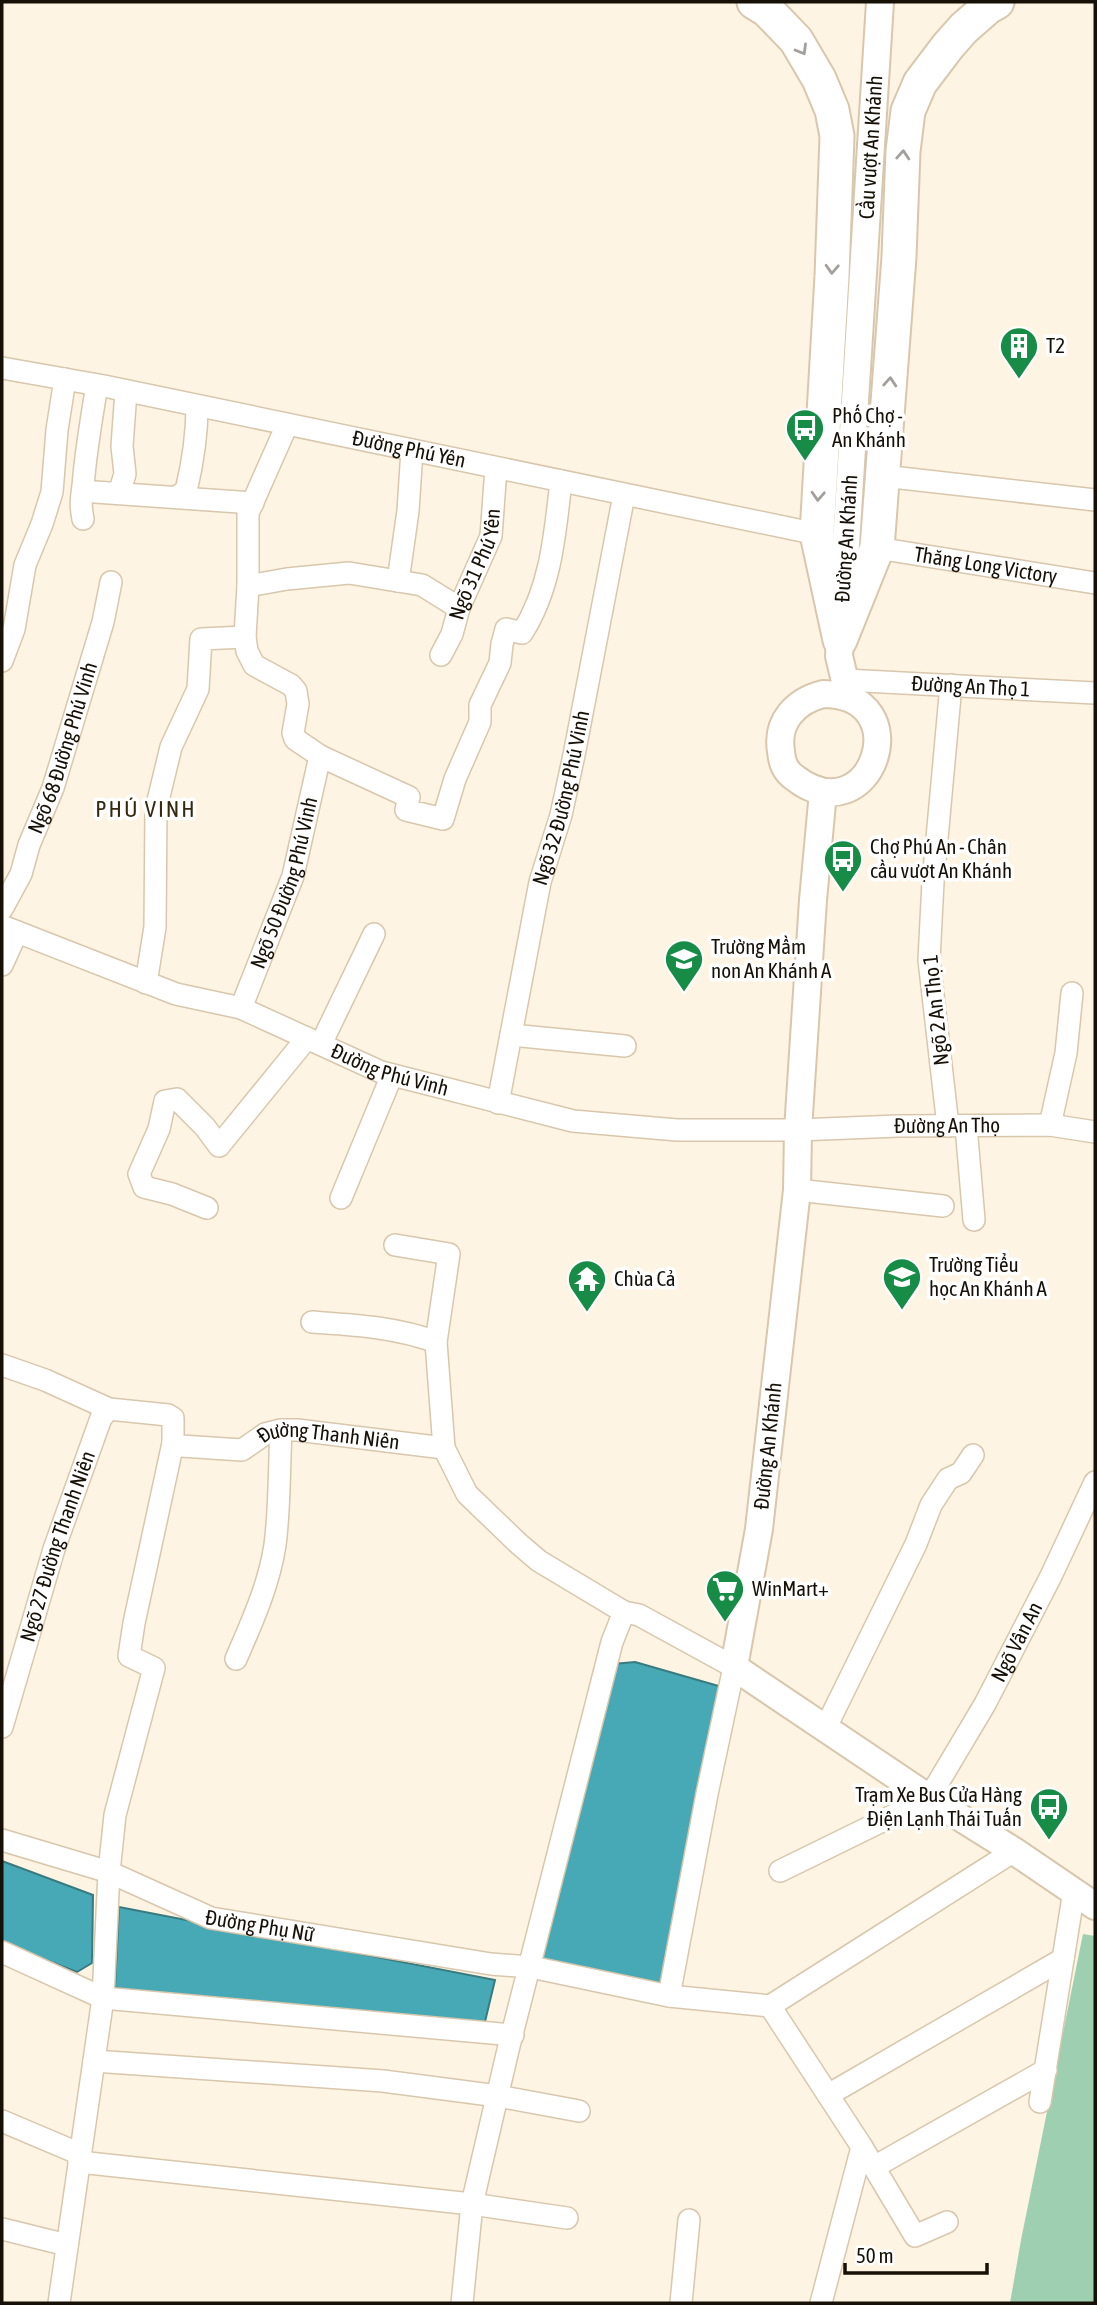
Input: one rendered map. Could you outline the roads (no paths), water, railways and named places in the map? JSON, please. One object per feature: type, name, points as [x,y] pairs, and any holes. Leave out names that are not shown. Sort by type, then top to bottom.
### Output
[{"type":"main road","points":[[754,2],[767,10],[796,40],[819,79],[832,110],[837,136],[817,534],[843,669]]},
{"type":"main road","points":[[843,669],[877,548],[899,257],[903,151],[908,111],[920,83],[948,46],[988,6],[997,2]]},
{"type":"street","name":"Cầu vượt An Khánh","points":[[860,293],[880,2]]},
{"type":"street","name":"Đường An Khánh","points":[[818,695],[843,669],[860,293]]},
{"type":"street","name":"Đường Phú Yên","points":[[2,368],[97,385],[817,534]]},
{"type":"street","points":[[2,661],[14,628],[25,565],[52,492],[57,430],[65,379]]},
{"type":"street","points":[[83,519],[79,502],[97,385]]},
{"type":"street","points":[[119,493],[125,474],[122,446],[126,391]]},
{"type":"street","points":[[176,497],[186,491],[197,436],[197,406]]},
{"type":"street","points":[[288,425],[248,513],[245,637],[247,651],[254,665],[291,685],[296,691],[298,704],[293,733],[295,739],[320,756],[409,797],[406,810],[443,819],[460,768],[480,722],[480,705],[500,663],[506,629],[523,633],[539,601],[553,544],[561,481]]},
{"type":"street","points":[[398,581],[408,511],[412,450]]},
{"type":"street","name":"Ngõ 31 Phú Yên","points":[[440,655],[452,634],[459,608],[491,536],[496,468]]},
{"type":"street","points":[[883,477],[1095,500]]},
{"type":"street","points":[[95,492],[253,503]]},
{"type":"street","name":"Ngõ 32 Đường Phú Vinh","points":[[498,1103],[540,882],[561,815],[575,755],[624,495]]},
{"type":"street","name":"Thăng Long Victory","points":[[877,548],[1095,583]]},
{"type":"street","points":[[248,586],[349,572],[422,585],[459,608]]},
{"type":"street","name":"Ngõ 68 Đường Phú Vinh","points":[[2,909],[21,874],[29,845],[53,788],[103,622],[111,582]]},
{"type":"street","points":[[146,983],[155,927],[156,809],[171,747],[198,689],[201,639],[245,637]]},
{"type":"street","points":[[843,669],[876,728],[877,756],[871,769],[856,783],[837,791],[823,792],[808,787],[785,770],[780,742],[781,731],[792,710],[801,702],[818,695],[835,694],[843,669]]},
{"type":"street","name":"Đường An Thọ 1","points":[[843,669],[951,685],[1095,694]]},
{"type":"street","name":"Ngõ 2 An Thọ 1","points":[[951,685],[934,868],[929,960],[974,1220]]},
{"type":"street","name":"Ngõ 50 Đường Phú Vinh","points":[[241,1008],[293,876],[320,756]]},
{"type":"street","name":"Đường An Khánh","points":[[734,1667],[759,1529],[797,1190],[798,1130],[813,900],[823,792]]},
{"type":"street","points":[[2,965],[9,929]]},
{"type":"street","name":"Đường Phú Vinh","points":[[9,929],[176,994],[241,1008],[381,1072],[498,1103],[573,1121],[677,1130],[798,1130]]},
{"type":"street","points":[[207,1208],[172,1194],[144,1187],[139,1174],[159,1129],[165,1101],[177,1099],[205,1127],[219,1146],[314,1041],[374,934]]},
{"type":"street","points":[[1050,1125],[1066,1053],[1072,993]]},
{"type":"street","points":[[511,1035],[625,1046]]},
{"type":"street","points":[[341,1198],[392,1075]]},
{"type":"street","name":"Đường An Thọ","points":[[798,1130],[1050,1125],[1095,1132]]},
{"type":"street","points":[[797,1190],[943,1206]]},
{"type":"street","points":[[395,1245],[449,1254],[436,1342],[444,1448],[467,1494],[519,1544],[539,1562],[624,1612],[639,1615],[734,1667],[1084,1898],[1063,1959],[1040,2102]]},
{"type":"street","points":[[312,1322],[402,1332],[436,1342]]},
{"type":"street","points":[[2,1365],[45,1380],[109,1409],[169,1415],[173,1419],[173,1443],[129,1656],[154,1668],[115,1815],[108,1872],[103,1998],[59,2303]]},
{"type":"street","name":"Ngõ 27 Đường Thanh Niên","points":[[2,1727],[54,1549],[102,1418],[109,1409]]},
{"type":"street","points":[[236,1659],[256,1613],[274,1548],[278,1518],[281,1430]]},
{"type":"street","name":"Đường Thanh Niên","points":[[173,1443],[192,1448],[242,1450],[265,1434],[298,1430],[444,1448]]},
{"type":"street","points":[[825,1729],[916,1544],[931,1506],[948,1479],[961,1473],[972,1455]]},
{"type":"street","name":"Ngõ Vân An","points":[[929,1798],[985,1704],[1051,1576],[1095,1482]]},
{"type":"street","points":[[462,2303],[472,2204],[612,1642],[624,1612]]},
{"type":"street","points":[[669,1996],[734,1667]]},
{"type":"street","points":[[780,1871],[929,1798]]},
{"type":"street","name":"Đường Phụ Nữ","points":[[2,1840],[108,1872],[211,1918],[491,1964],[531,1967],[669,1996],[770,2006]]},
{"type":"street","points":[[947,2222],[915,2236],[862,2147],[770,2006],[1014,1851]]},
{"type":"street","points":[[2,1951],[103,1998],[513,2035]]},
{"type":"street","points":[[828,2095],[1063,1959]]},
{"type":"street","points":[[94,2062],[383,2081],[498,2096],[579,2112]]},
{"type":"street","points":[[874,2167],[1046,2070]]},
{"type":"street","points":[[2,2121],[79,2158],[472,2204],[567,2218]]},
{"type":"street","points":[[821,2303],[862,2147]]},
{"type":"street","points":[[681,2303],[689,2220]]},
{"type":"street","points":[[2,2229],[66,2245]]},
{"type":"water","points":[[635,1662],[722,1687],[660,1991],[544,1971],[536,1952],[613,1664]]},
{"type":"water","points":[[2,1861],[93,1895],[92,1963],[77,1972],[2,1943]]},
{"type":"water","points":[[119,1907],[495,1980],[483,2030],[134,1995],[115,1987]]},
{"type":"place","name":"T2","points":[[1019,380]]},
{"type":"place","name":"Phố Chợ - An Khánh","points":[[805,462]]},
{"type":"place","name":"Chợ Phú An - Chân cầu vượt An Khánh","points":[[843,893]]},
{"type":"place","name":"Trường Mầm non An Khánh A","points":[[684,993]]},
{"type":"place","name":"Trường Tiểu học An Khánh A","points":[[902,1311]]},
{"type":"place","name":"Chùa Cả","points":[[587,1313]]},
{"type":"place","name":"WinMart+","points":[[725,1623]]},
{"type":"place","name":"Trạm Xe Bus Cửa Hàng Điện Lạnh Thái Tuấn","points":[[1049,1841]]},
{"type":"district","name":"PHÚ VINH","points":[[146,809]]}]
